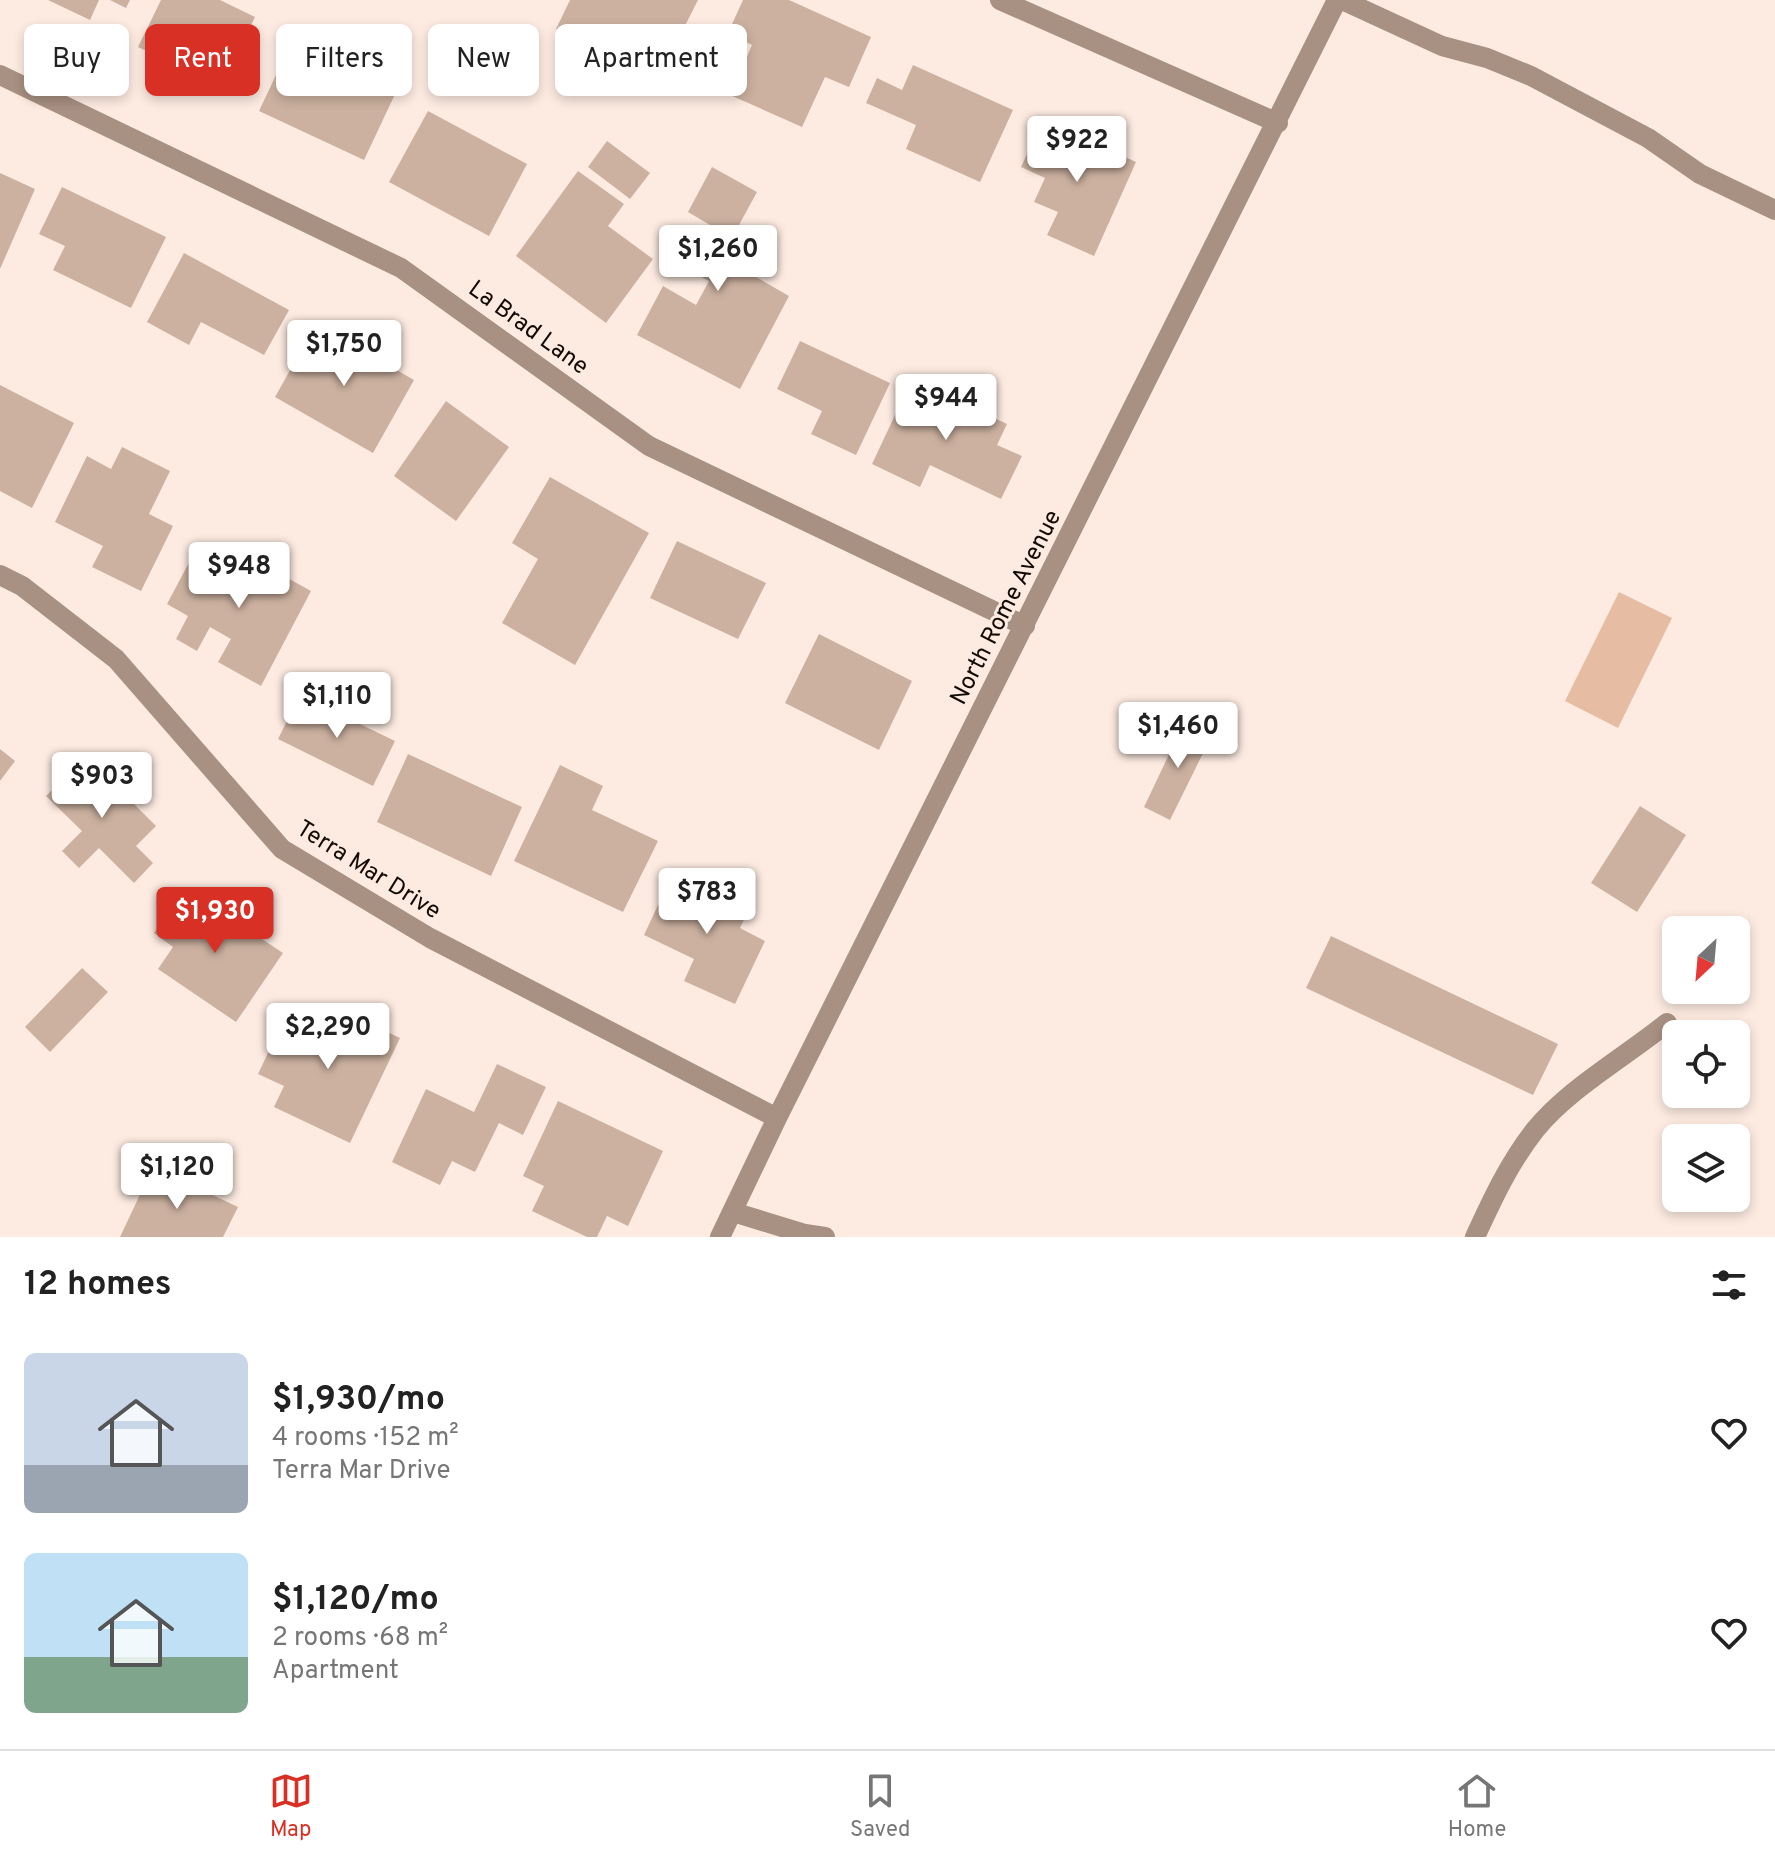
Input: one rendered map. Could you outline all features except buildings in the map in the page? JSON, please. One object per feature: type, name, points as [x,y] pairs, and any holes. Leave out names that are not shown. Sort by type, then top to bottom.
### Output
[{"type":"street","points":[[1000,0],[1278,123]]},
{"type":"street","points":[[1340,0],[1442,46],[1487,58],[1531,76],[1648,138],[1700,174],[1775,210]]},
{"type":"street","name":"North Rome Avenue","points":[[720,1237],[1340,0]]},
{"type":"street","name":"La Brad Lane","points":[[0,75],[401,268],[649,446],[1025,626]]},
{"type":"street","name":"Terra Mar Drive","points":[[0,575],[22,586],[116,659],[282,849],[430,938],[777,1118]]},
{"type":"street","points":[[1475,1237],[1502,1178],[1535,1129],[1575,1090],[1662,1027]]},
{"type":"street","points":[[733,1212],[825,1237]]},
{"type":"shaded area","points":[[1619,592],[1672,618],[1618,728],[1565,701]]}]
